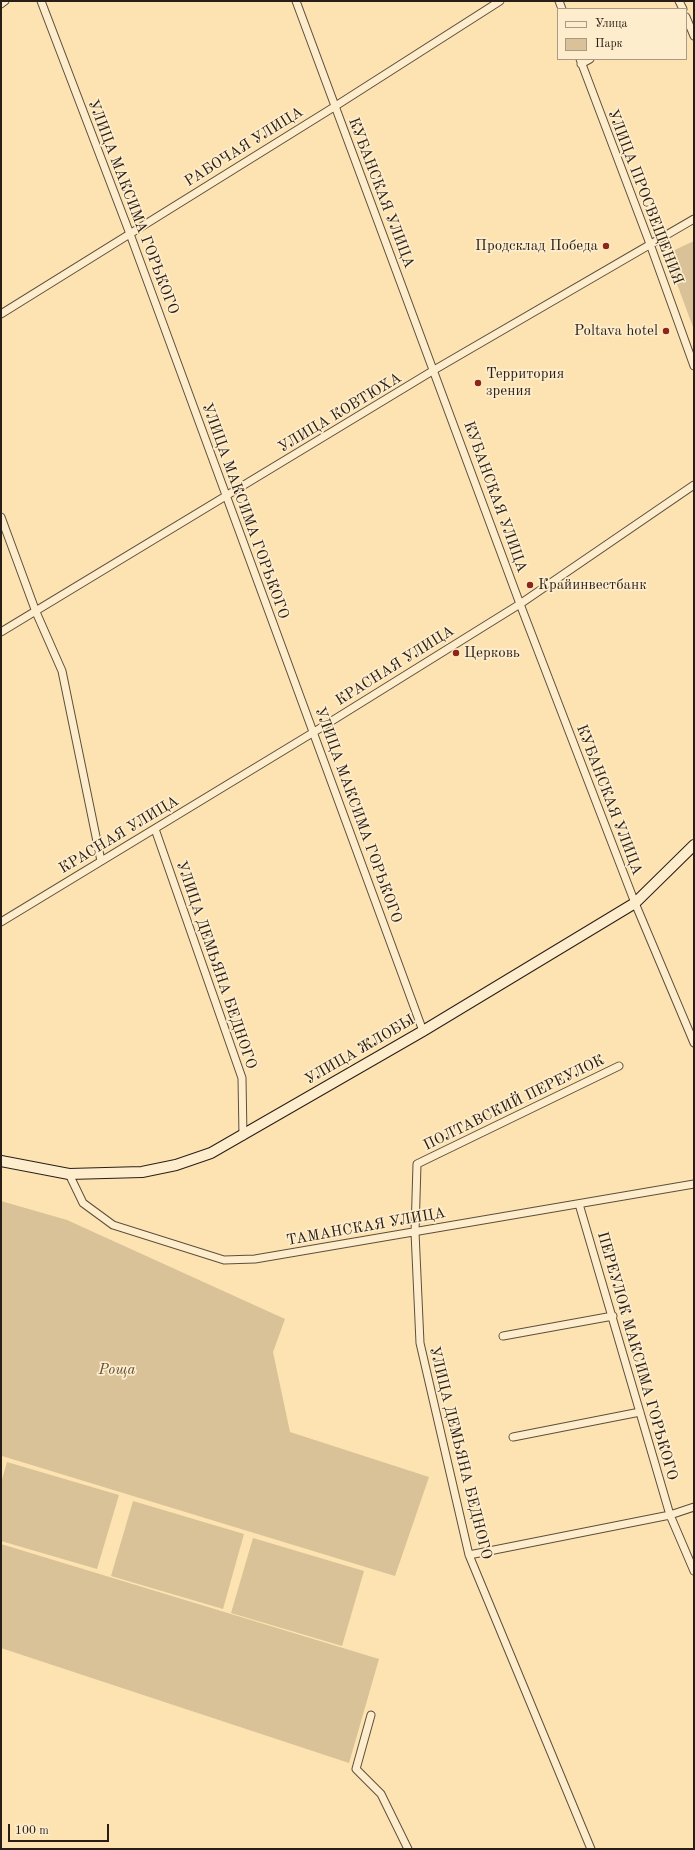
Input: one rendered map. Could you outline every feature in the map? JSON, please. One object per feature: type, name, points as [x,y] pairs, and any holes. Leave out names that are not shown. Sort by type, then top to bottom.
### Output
[{"type":"street","points":[[1,4],[5,1]]},
{"type":"street","name":"УЛИЦА МАКСИМА ГОРЬКОГО","points":[[41,1],[130,234],[423,1031]]},
{"type":"street","name":"КУБАНСКАЯ УЛИЦА","points":[[296,1],[334,107],[434,370],[520,604],[636,903],[694,1043]]},
{"type":"street","name":"РАБОЧАЯ УЛИЦА","points":[[1,314],[334,107],[500,1]]},
{"type":"street","points":[[687,19],[694,36]]},
{"type":"street","name":"УЛИЦА ПРОСВЕЩЕНИЯ","points":[[581,61],[694,366]]},
{"type":"street","name":"УЛИЦА КОВТЮХА","points":[[1,632],[434,370],[694,218]]},
{"type":"street","name":"КРАСНАЯ УЛИЦА","points":[[1,922],[314,732],[520,604],[694,485]]},
{"type":"street","points":[[1,517],[36,612],[62,671],[101,861]]},
{"type":"street","name":"УЛИЦА ДЕМЬЯНА БЕДНОГО","points":[[155,829],[242,1078],[243,1136]]},
{"type":"street","name":"УЛИЦА ЖЛОБЫ","points":[[1,1161],[69,1174],[142,1172],[176,1165],[211,1153],[243,1136],[423,1031],[636,903],[694,845]]},
{"type":"street","name":"ПОЛТАВСКИЙ ПЕРЕУЛОК","points":[[415,1232],[417,1164],[619,1066]]},
{"type":"street","name":"ТАМАНСКАЯ УЛИЦА","points":[[69,1174],[82,1202],[112,1225],[224,1260],[255,1259],[694,1184]]},
{"type":"street","name":"ПЕРЕУЛОК МАКСИМА ГОРЬКОГО","points":[[580,1204],[670,1515]]},
{"type":"street","name":"УЛИЦА ДЕМЬЯНА БЕДНОГО","points":[[415,1232],[420,1343],[469,1555],[591,1849]]},
{"type":"street","points":[[503,1336],[613,1316]]},
{"type":"street","points":[[513,1437],[640,1412]]},
{"type":"street","points":[[469,1555],[670,1515],[694,1507]]},
{"type":"street","points":[[670,1515],[694,1571]]},
{"type":"street","points":[[371,1714],[356,1769],[381,1794],[408,1849]]},
{"type":"green space","points":[[694,241],[694,330],[666,254]]},
{"type":"green space","name":"Роща","points":[[1,1201],[67,1220],[285,1319],[273,1352],[290,1432],[429,1477],[395,1576],[2,1456],[1,1460]]},
{"type":"green space","points":[[7,1462],[119,1495],[97,1569],[1,1541],[1,1483]]},
{"type":"green space","points":[[133,1501],[244,1534],[223,1609],[111,1576]]},
{"type":"green space","points":[[253,1538],[364,1571],[342,1646],[231,1613]]},
{"type":"green space","points":[[1,1544],[379,1659],[349,1763],[1,1648]]},
{"type":"place","name":"Продсклад Победа","points":[[606,246]]},
{"type":"place","name":"Poltava hotel","points":[[666,331]]},
{"type":"place","name":"Территория зрения","points":[[478,383]]},
{"type":"place","name":"Крайинвестбанк","points":[[530,585]]},
{"type":"place","name":"Церковь","points":[[456,653]]}]
